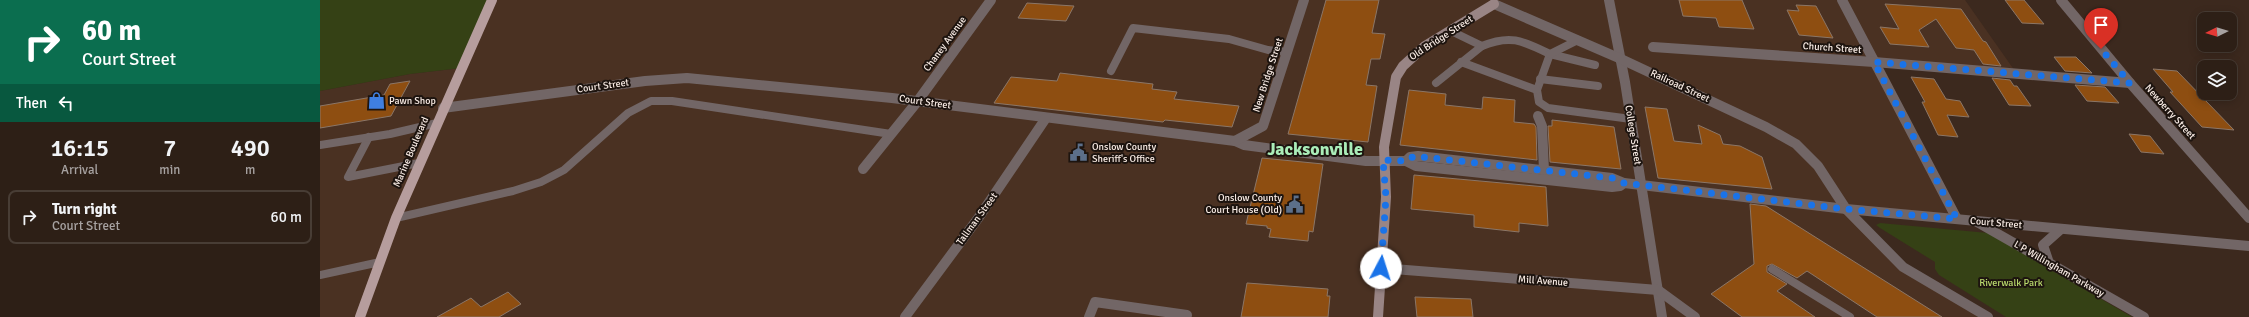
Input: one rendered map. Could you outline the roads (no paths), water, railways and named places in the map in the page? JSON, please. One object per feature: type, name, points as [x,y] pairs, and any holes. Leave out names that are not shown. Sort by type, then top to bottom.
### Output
[{"type":"main road","name":"Marine Boulevard","points":[[360,317],[396,218],[443,108],[492,0]]},
{"type":"main road","name":"Railroad Street","points":[[1485,0],[1494,4]]},
{"type":"main road","name":"Old Bridge Street","points":[[1378,317],[1386,197],[1383,160],[1393,88],[1400,69],[1413,54],[1494,4]]},
{"type":"street","name":"Chaney Avenue","points":[[863,169],[917,102],[991,0]]},
{"type":"street","name":"New Bridge Street","points":[[1235,141],[1255,132],[1263,126],[1304,0]]},
{"type":"street","name":"College Street","points":[[1609,0],[1621,59],[1662,317]]},
{"type":"street","points":[[1842,0],[1957,219]]},
{"type":"street","name":"Newberry Street","points":[[2061,0],[2130,83],[2249,218]]},
{"type":"street","name":"Railroad Street","points":[[1494,4],[1621,59],[1766,127],[1796,144],[1818,166],[1846,209],[1903,267],[1988,317]]},
{"type":"street","name":"Church Street","points":[[1653,47],[1874,62],[2130,83]]},
{"type":"street","name":"Court Street","points":[[443,108],[645,81],[687,78],[917,102],[1235,141],[1244,145],[1366,161],[1406,161],[1414,166],[1449,165],[1560,177],[1612,187],[1620,186],[1624,183],[1846,209],[2249,246]]},
{"type":"street","points":[[1538,116],[1542,126],[1544,170]]},
{"type":"street","name":"Tallman Street","points":[[905,317],[979,217],[1046,118]]},
{"type":"street","name":"Court Street","points":[[1523,173],[1544,170],[1560,177]]},
{"type":"street","name":"L P Willingham Parkway","points":[[1975,221],[2144,317]]},
{"type":"street","points":[[2049,263],[2044,245],[2046,240],[2061,229]]},
{"type":"street","name":"Mill Avenue","points":[[1381,268],[1658,290]]},
{"type":"street","points":[[1658,290],[1695,317]]},
{"type":"street","points":[[1090,317],[1095,302],[1187,314],[1186,317]]},
{"type":"lane","points":[[1111,71],[1133,28],[1230,39],[1268,50],[1287,52]]},
{"type":"lane","points":[[1451,31],[1482,46]]},
{"type":"lane","points":[[1436,83],[1482,46],[1496,39],[1513,37],[1550,54],[1595,65]]},
{"type":"lane","points":[[1578,40],[1550,54],[1537,90],[1539,102],[1548,108],[1631,119]]},
{"type":"lane","points":[[1461,62],[1537,90]]},
{"type":"lane","points":[[1540,79],[1598,86]]},
{"type":"lane","points":[[396,218],[513,191],[541,182],[564,170],[628,113],[651,101],[672,101],[891,134]]},
{"type":"lane","points":[[320,145],[437,123]]},
{"type":"lane","points":[[369,137],[348,177],[419,163]]},
{"type":"lane","points":[[320,275],[380,262]]},
{"type":"lane","points":[[1772,269],[1850,317]]},
{"type":"place","name":"Pawn Shop","points":[[376,101]]},
{"type":"place","name":"Onslow County Sheriff's Office","points":[[1079,153]]},
{"type":"place","name":"Onslow County Court House (Old)","points":[[1295,204]]},
{"type":"district","name":"Jacksonville","points":[[1315,149]]},
{"type":"park label","name":"Riverwalk Park","points":[[2011,283]]}]
